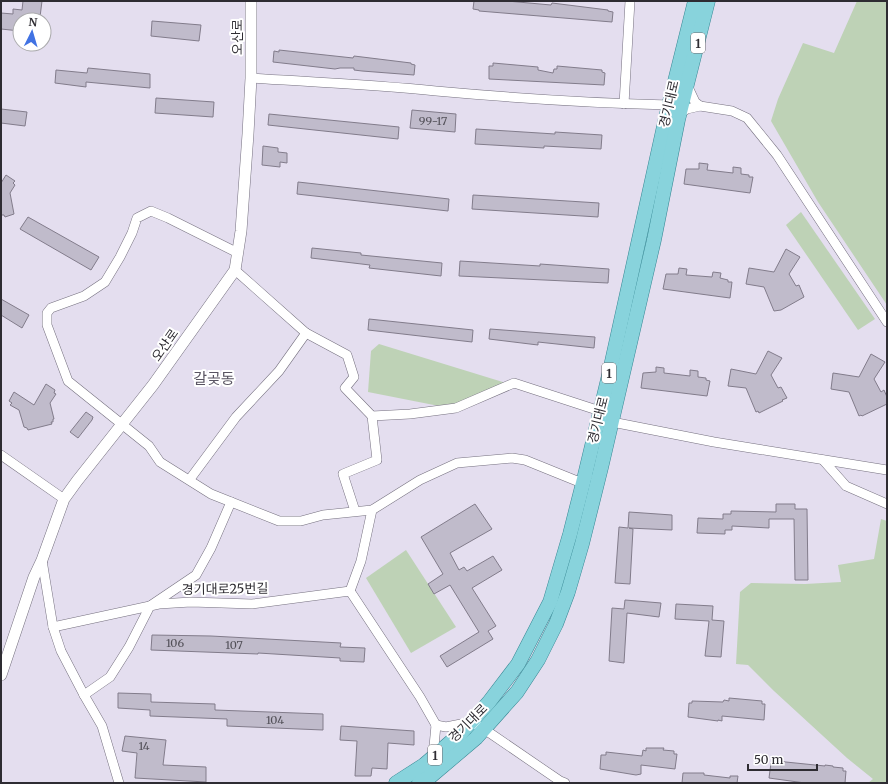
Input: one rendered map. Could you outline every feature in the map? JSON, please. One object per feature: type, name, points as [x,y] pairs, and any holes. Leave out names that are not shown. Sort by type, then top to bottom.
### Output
[{"type":"main road","name":"경기대로","points":[[419,783],[430,777],[476,738],[517,692],[538,660],[556,624],[568,592],[602,468],[654,240],[674,110],[695,1]]},
{"type":"main road","name":"경기대로","points":[[396,783],[424,765],[471,722],[489,702],[518,664],[550,602],[584,479],[674,110],[687,85],[708,1]]},
{"type":"street","name":"오산로","points":[[1,676],[34,577],[42,560],[64,499],[153,385],[235,270],[241,231],[252,78],[251,1]]},
{"type":"street","points":[[624,104],[630,1]]},
{"type":"street","points":[[252,78],[624,104],[674,110],[700,106],[732,111],[747,118],[777,155],[887,322]]},
{"type":"street","points":[[687,85],[695,102],[700,106]]},
{"type":"street","points":[[238,253],[151,211],[137,218],[132,233],[105,282],[84,296],[51,308],[47,313],[47,325],[68,381],[149,446],[160,462],[190,479],[211,494],[279,521],[301,521],[323,515],[372,510],[420,480],[457,463],[512,458],[525,460],[577,482],[602,468]]},
{"type":"street","points":[[235,270],[306,333],[346,355],[354,377],[345,388],[372,416],[377,460],[343,474],[355,511]]},
{"type":"street","points":[[190,479],[236,418],[279,371],[306,333]]},
{"type":"street","points":[[372,416],[410,414],[456,408],[514,383],[600,411],[612,422],[714,442],[887,470]]},
{"type":"street","points":[[1,455],[64,499]]},
{"type":"street","points":[[823,460],[846,486],[887,504]]},
{"type":"street","points":[[84,695],[110,677],[150,606],[196,576],[211,548],[231,502]]},
{"type":"street","points":[[372,510],[361,561],[350,591],[420,697],[436,725],[433,757]]},
{"type":"street","points":[[42,560],[53,627],[61,651],[102,726],[119,783]]},
{"type":"street","name":"경기대로25번길","points":[[53,627],[159,604],[191,602],[252,604],[350,591]]},
{"type":"street","points":[[436,725],[446,727],[471,722],[484,729],[560,781],[566,783]]},
{"type":"green space","points":[[857,1],[887,1],[887,305],[818,202],[771,121],[778,99],[803,43],[834,53]]},
{"type":"green space","points":[[801,212],[875,319],[858,330],[786,225]]},
{"type":"green space","points":[[379,344],[506,383],[459,404],[439,406],[368,392],[371,351]]},
{"type":"green space","points":[[881,519],[887,521],[887,783],[868,783],[873,779],[847,758],[748,665],[736,664],[740,592],[751,583],[805,584],[841,582],[838,565],[874,559]]},
{"type":"green space","points":[[406,550],[456,627],[411,653],[366,578]]},
{"type":"building","points":[[23,1],[42,1],[41,12],[13,12],[13,9],[22,10]]},
{"type":"building","points":[[474,1],[507,1],[551,5],[552,3],[608,10],[613,12],[612,22],[479,11],[473,9]]},
{"type":"building","points":[[1,13],[12,14],[12,30],[1,29]]},
{"type":"building","points":[[152,21],[201,25],[199,41],[151,36]]},
{"type":"building","points":[[279,50],[353,58],[354,56],[411,63],[415,65],[414,75],[362,71],[354,70],[354,68],[335,69],[273,62],[274,51],[279,52]]},
{"type":"building","points":[[493,63],[538,67],[538,70],[553,73],[554,69],[557,69],[557,66],[602,70],[602,72],[605,73],[604,85],[489,79],[489,66],[493,66]]},
{"type":"building","points":[[88,68],[150,74],[150,88],[86,82],[86,87],[55,83],[56,70],[87,73]]},
{"type":"building","points":[[156,98],[214,102],[213,117],[155,113]]},
{"type":"building","points":[[1,109],[27,112],[25,126],[1,123]]},
{"type":"building","points":[[412,110],[456,114],[455,132],[410,128]]},
{"type":"building","points":[[269,114],[399,127],[398,139],[268,125]]},
{"type":"building","points":[[476,129],[555,134],[555,132],[602,135],[601,149],[544,146],[544,148],[475,144]]},
{"type":"building","points":[[263,146],[278,148],[278,152],[287,153],[287,163],[280,162],[280,167],[262,165]]},
{"type":"building","points":[[699,163],[708,164],[707,170],[733,173],[733,167],[741,168],[741,174],[753,177],[750,193],[684,184],[686,169],[699,169]]},
{"type":"building","points":[[6,175],[15,181],[13,183],[15,185],[10,193],[14,214],[5,217],[4,215],[1,215],[1,183]]},
{"type":"building","points":[[298,182],[449,199],[448,211],[297,194]]},
{"type":"building","points":[[473,195],[599,203],[598,217],[472,209]]},
{"type":"building","points":[[28,217],[99,257],[91,270],[20,229]]},
{"type":"building","points":[[312,248],[361,253],[361,255],[442,263],[441,276],[369,268],[370,265],[311,258]]},
{"type":"building","points":[[786,249],[800,257],[789,274],[796,286],[799,285],[804,297],[781,310],[774,311],[764,287],[746,284],[749,268],[774,272]]},
{"type":"building","points":[[460,261],[540,266],[540,264],[609,269],[608,283],[459,276]]},
{"type":"building","points":[[679,268],[687,269],[686,275],[712,277],[713,272],[721,273],[720,278],[728,280],[728,282],[732,282],[730,298],[663,289],[666,274],[678,274]]},
{"type":"building","points":[[1,299],[29,315],[22,328],[1,315]]},
{"type":"building","points":[[369,319],[473,330],[472,342],[368,330]]},
{"type":"building","points":[[490,329],[595,337],[594,348],[538,342],[538,345],[489,339]]},
{"type":"building","points":[[768,351],[782,358],[771,375],[778,388],[781,387],[787,398],[759,413],[758,411],[756,412],[746,388],[728,386],[731,369],[756,374]]},
{"type":"building","points":[[871,354],[885,362],[874,379],[881,392],[884,390],[887,397],[887,404],[859,416],[849,392],[831,389],[833,373],[859,377]]},
{"type":"building","points":[[656,367],[664,368],[664,373],[690,376],[690,370],[698,371],[698,377],[706,378],[706,380],[710,381],[707,396],[641,388],[643,373],[656,372]]},
{"type":"building","points":[[46,384],[55,390],[54,393],[56,394],[50,403],[54,419],[53,422],[51,422],[52,424],[28,430],[24,427],[19,410],[10,405],[12,403],[9,401],[14,392],[34,405]]},
{"type":"building","points":[[86,412],[93,417],[78,438],[70,432]]},
{"type":"building","points":[[475,504],[492,529],[450,553],[459,570],[464,567],[467,571],[493,556],[502,570],[472,588],[496,626],[488,631],[493,639],[447,667],[440,656],[479,632],[450,585],[434,594],[428,584],[443,574],[421,537]]},
{"type":"building","points":[[776,504],[795,504],[795,509],[807,509],[808,580],[795,580],[794,519],[769,519],[769,528],[732,526],[732,530],[725,530],[725,534],[697,533],[698,518],[723,519],[723,514],[731,514],[731,511],[776,512]]},
{"type":"building","points":[[629,512],[672,515],[672,530],[629,528],[633,529],[630,584],[615,583],[619,527],[628,528]]},
{"type":"building","points":[[625,600],[661,603],[659,617],[627,613],[624,663],[609,661],[612,608],[624,609]]},
{"type":"building","points":[[676,604],[713,606],[712,620],[724,621],[721,657],[705,656],[709,621],[675,619]]},
{"type":"building","points":[[152,635],[211,636],[341,643],[340,647],[365,648],[364,662],[340,661],[340,658],[258,653],[151,650]]},
{"type":"building","points":[[118,693],[151,694],[151,702],[215,704],[215,710],[323,714],[323,730],[227,726],[227,719],[150,716],[150,710],[118,708]]},
{"type":"building","points":[[729,698],[762,701],[762,704],[765,704],[764,720],[722,716],[722,721],[718,721],[688,717],[689,703],[692,703],[692,701],[723,702],[724,700],[729,701]]},
{"type":"building","points":[[341,726],[414,731],[414,745],[388,743],[387,769],[372,768],[371,776],[355,776],[357,741],[340,740]]},
{"type":"building","points":[[125,736],[166,740],[163,765],[206,767],[206,782],[135,778],[137,753],[122,751]]},
{"type":"building","points":[[646,748],[664,748],[663,750],[674,751],[674,754],[677,754],[675,769],[641,765],[641,774],[636,775],[600,769],[601,755],[606,755],[606,752],[642,756],[643,750],[646,751]]},
{"type":"building","points":[[776,761],[843,768],[843,771],[846,771],[845,783],[805,783],[769,778],[771,763],[776,764]]},
{"type":"building","points":[[683,773],[704,773],[704,775],[730,778],[730,776],[738,776],[737,783],[682,783]]},
{"type":"district","name":"갈곶동","points":[[214,378]]}]
